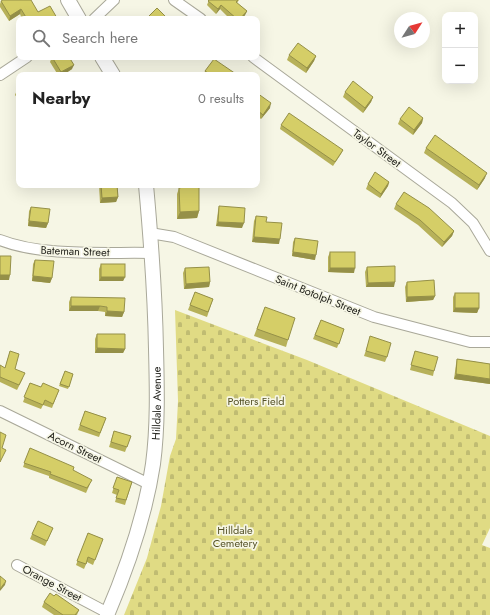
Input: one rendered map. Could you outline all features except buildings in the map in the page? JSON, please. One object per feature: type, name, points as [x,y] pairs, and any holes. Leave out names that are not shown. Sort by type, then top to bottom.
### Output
[{"type":"main road","points":[[68,0],[77,16]]},
{"type":"main road","points":[[104,60],[111,72]]},
{"type":"main road","name":"Hilldale Avenue","points":[[108,614],[129,561],[149,484],[157,418],[155,304],[146,188]]},
{"type":"street","points":[[97,16],[114,0]]},
{"type":"street","points":[[174,0],[196,16]]},
{"type":"street","points":[[0,75],[22,60]]},
{"type":"street","name":"Taylor Street","points":[[257,60],[452,203],[473,223],[490,251]]},
{"type":"street","name":"Saint Botolph Street","points":[[150,233],[174,237],[374,317],[470,342],[490,342]]},
{"type":"street","name":"Bateman Street","points":[[0,240],[28,248],[46,251],[152,253]]},
{"type":"street","name":"Acorn Street","points":[[0,411],[149,484]]},
{"type":"street","name":"Orange Street","points":[[17,565],[108,614]]},
{"type":"green space","points":[[175,310],[307,360],[490,436],[490,528],[482,545],[490,548],[490,615],[124,615],[147,558],[161,506],[170,456],[176,439],[178,401]]},
{"type":"park label","name":"Potters Field","points":[[256,401]]},
{"type":"park label","name":"Hilldale Cemetery","points":[[235,536]]}]
